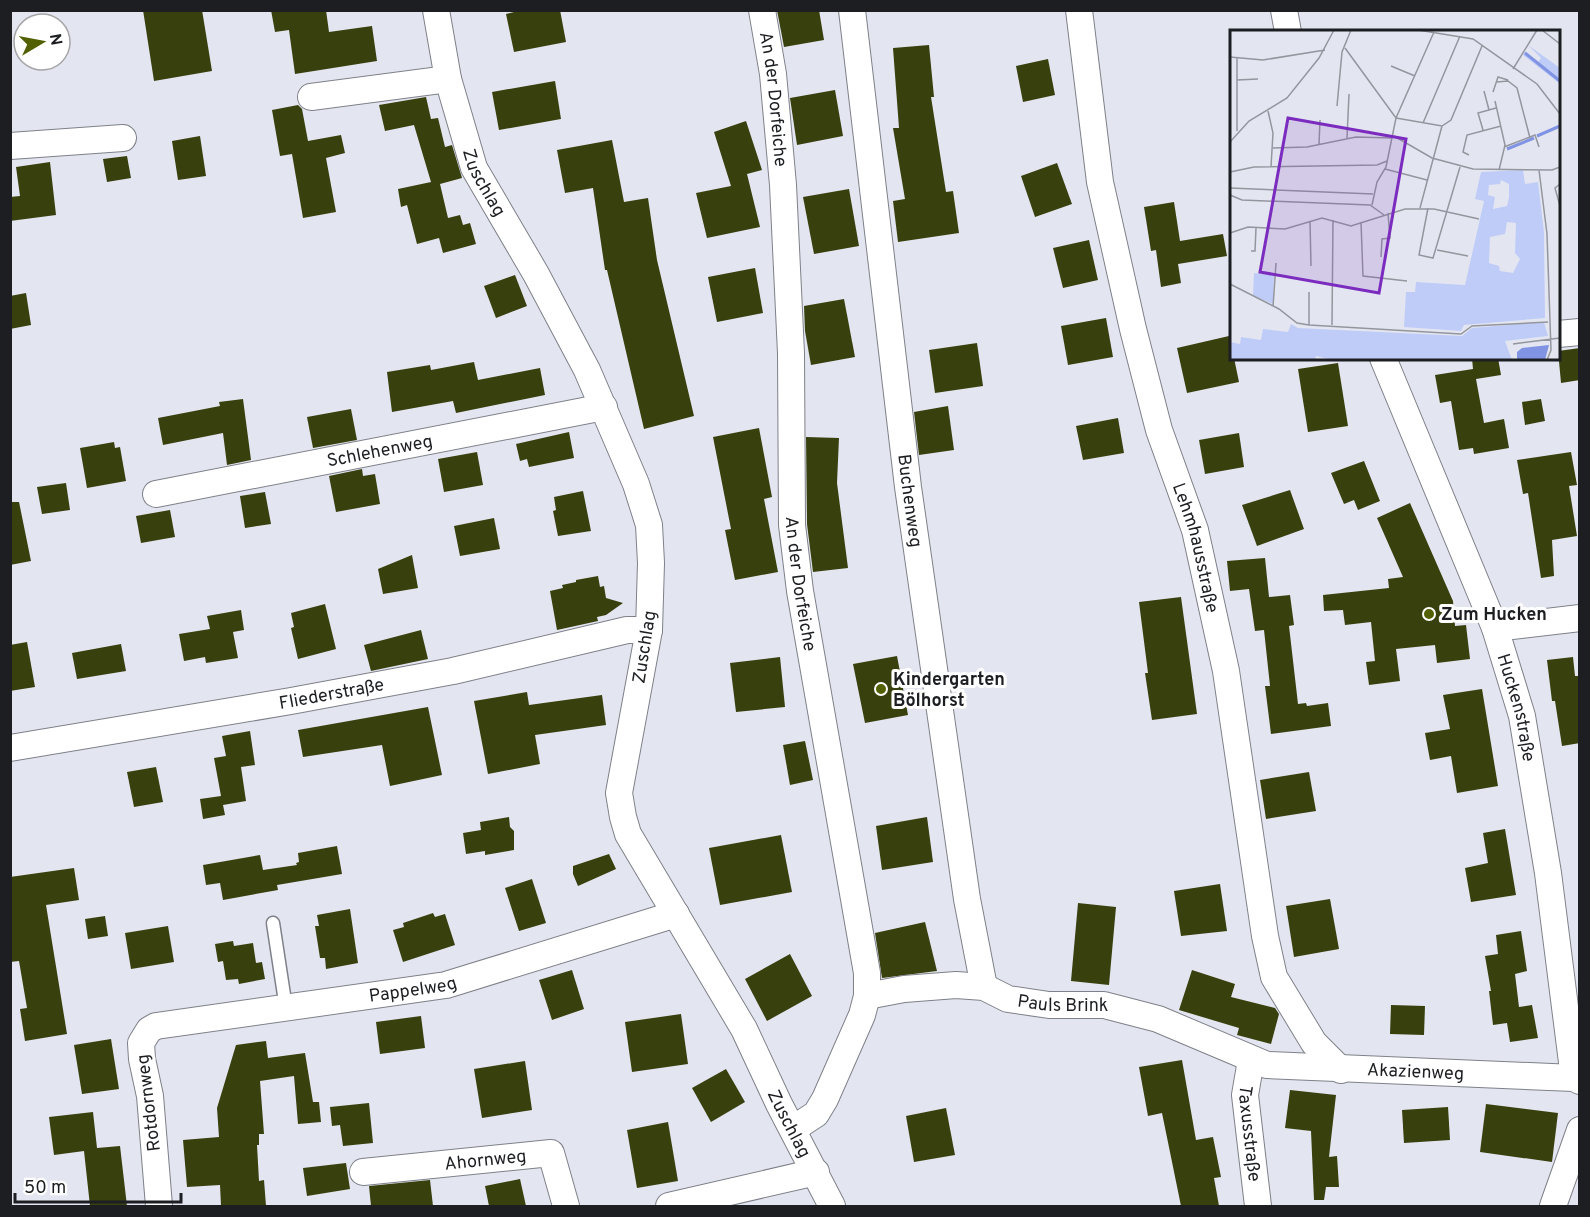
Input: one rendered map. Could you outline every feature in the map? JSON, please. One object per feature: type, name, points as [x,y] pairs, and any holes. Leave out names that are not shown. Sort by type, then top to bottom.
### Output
[{"type":"street","name":"Zuschlag","points":[[436,10],[448,79],[474,168],[536,274],[604,406],[636,484],[649,525],[651,563],[649,630],[619,793],[628,834],[744,1029],[832,1206]]},
{"type":"street","name":"An der Dorfeiche","points":[[762,10],[779,130],[788,272],[792,525],[800,591],[867,973],[867,996],[862,1015],[825,1099],[816,1114],[793,1129]]},
{"type":"street","name":"Buchenweg","points":[[852,10],[908,487],[967,899],[984,987]]},
{"type":"street","name":"Lehmhausstraße","points":[[1079,10],[1100,182],[1133,329],[1160,430],[1195,530],[1226,671],[1265,936],[1274,977],[1314,1043],[1341,1070]]},
{"type":"street","points":[[1284,10],[1288,30]]},
{"type":"street","points":[[311,97],[448,79]]},
{"type":"street","points":[[10,146],[123,138]]},
{"type":"street","points":[[1560,334],[1580,332]]},
{"type":"street","name":"Huckenstraße","points":[[1384,360],[1496,628],[1522,716],[1548,873],[1577,1080]]},
{"type":"street","name":"Schlehenweg","points":[[156,494],[604,406]]},
{"type":"street","points":[[1496,628],[1580,618]]},
{"type":"street","name":"Fliederstraße","points":[[10,748],[302,699],[453,671],[627,630],[649,630]]},
{"type":"street","name":"Pappelweg","points":[[144,1036],[156,1026],[446,985],[676,914]]},
{"type":"street","name":"Pauls Brink","points":[[867,996],[904,989],[956,985],[984,987],[1008,999],[1049,1005],[1104,1005],[1147,1017],[1251,1060]]},
{"type":"street","name":"Rotdornweg","points":[[144,1036],[141,1043],[142,1059],[150,1096],[159,1206]]},
{"type":"street","name":"Akazienweg","points":[[1251,1060],[1266,1065],[1341,1070],[1577,1080]]},
{"type":"street","name":"Taxusstraße","points":[[1251,1060],[1245,1095],[1258,1206]]},
{"type":"street","points":[[1553,1206],[1580,1130]]},
{"type":"street","name":"Ahornweg","points":[[363,1172],[551,1153],[566,1206]]},
{"type":"street","points":[[669,1206],[816,1172]]},
{"type":"lane","points":[[273,923],[286,1008]]},
{"type":"building","points":[[143,10],[202,10],[212,71],[154,81]]},
{"type":"building","points":[[271,10],[326,10],[329,32],[372,26],[377,61],[295,74],[289,30],[275,32]]},
{"type":"building","points":[[522,10],[560,10],[566,42],[514,52],[506,14]]},
{"type":"building","points":[[777,10],[819,10],[824,40],[784,47]]},
{"type":"building","points":[[929,45],[934,97],[931,97],[946,192],[953,191],[959,233],[898,242],[893,201],[905,199],[893,128],[899,128],[893,48]]},
{"type":"building","points":[[1048,59],[1055,95],[1023,102],[1016,66]]},
{"type":"building","points":[[555,81],[561,119],[499,130],[492,92]]},
{"type":"building","points":[[835,90],[843,136],[797,145],[790,98]]},
{"type":"building","points":[[426,97],[431,119],[438,118],[445,147],[452,145],[462,178],[440,184],[448,218],[460,215],[463,225],[470,223],[476,244],[443,253],[439,238],[417,244],[407,205],[401,207],[398,189],[431,182],[414,125],[385,131],[379,105]]},
{"type":"building","points":[[298,105],[302,109],[308,141],[341,135],[345,153],[326,158],[336,212],[303,218],[292,154],[280,156],[272,110]]},
{"type":"building","points":[[746,121],[762,170],[747,174],[760,227],[707,238],[696,193],[731,186],[714,132]]},
{"type":"building","points":[[200,136],[206,176],[178,180],[172,141]]},
{"type":"building","points":[[612,140],[624,202],[648,198],[657,260],[694,416],[644,429],[607,270],[605,270],[593,188],[565,193],[557,150]]},
{"type":"building","points":[[127,156],[131,178],[107,182],[103,159]]},
{"type":"building","points":[[50,162],[56,215],[10,221],[10,197],[20,196],[16,167]]},
{"type":"building","points":[[1057,163],[1072,204],[1035,217],[1021,176]]},
{"type":"building","points":[[849,189],[859,246],[814,254],[803,197]]},
{"type":"building","points":[[1174,202],[1180,241],[1223,234],[1227,256],[1178,264],[1181,283],[1161,287],[1156,250],[1151,251],[1144,207]]},
{"type":"building","points":[[1089,240],[1098,280],[1063,288],[1053,248]]},
{"type":"building","points":[[755,268],[763,313],[717,322],[708,277]]},
{"type":"building","points":[[515,275],[527,306],[496,318],[484,286]]},
{"type":"building","points":[[26,293],[31,325],[10,329],[10,296]]},
{"type":"building","points":[[844,299],[855,357],[811,365],[805,331],[804,306]]},
{"type":"building","points":[[1106,318],[1113,357],[1068,365],[1061,326]]},
{"type":"building","points":[[1229,336],[1230,360],[1234,360],[1239,382],[1187,393],[1177,348]]},
{"type":"building","points":[[977,343],[983,386],[935,393],[929,350]]},
{"type":"building","points":[[1580,348],[1580,380],[1561,383],[1560,351]]},
{"type":"building","points":[[1472,360],[1498,360],[1501,375],[1476,379],[1484,423],[1504,419],[1509,448],[1474,454],[1473,448],[1459,450],[1451,401],[1440,403],[1435,375],[1473,369]]},
{"type":"building","points":[[474,362],[478,380],[540,368],[545,395],[456,413],[453,401],[392,412],[387,372],[430,365],[431,370]]},
{"type":"building","points":[[1338,363],[1348,426],[1308,432],[1298,369]]},
{"type":"building","points":[[243,399],[251,460],[227,465],[223,433],[163,445],[158,418],[220,406],[219,402]]},
{"type":"building","points":[[1541,399],[1545,421],[1525,425],[1522,402]]},
{"type":"building","points":[[948,406],[954,450],[919,455],[914,412]]},
{"type":"building","points":[[351,409],[357,440],[313,448],[307,417]]},
{"type":"building","points":[[1118,418],[1124,453],[1083,460],[1076,426]]},
{"type":"building","points":[[759,428],[772,497],[764,499],[778,572],[735,580],[725,530],[731,529],[713,437]]},
{"type":"building","points":[[569,432],[574,458],[529,467],[527,459],[520,461],[516,444]]},
{"type":"building","points":[[1239,433],[1244,467],[1205,474],[1199,440]]},
{"type":"building","points":[[806,437],[839,438],[837,483],[848,568],[813,572],[807,524]]},
{"type":"building","points":[[114,442],[115,448],[120,447],[126,481],[87,488],[80,448]]},
{"type":"building","points":[[477,452],[483,485],[444,492],[438,459]]},
{"type":"building","points":[[1571,452],[1577,485],[1569,486],[1577,536],[1552,540],[1554,576],[1541,578],[1528,493],[1523,494],[1517,460]]},
{"type":"building","points":[[1364,461],[1380,501],[1358,510],[1354,500],[1344,504],[1331,473]]},
{"type":"building","points":[[362,469],[363,476],[375,474],[380,504],[336,512],[329,476]]},
{"type":"building","points":[[66,483],[70,510],[42,514],[37,487]]},
{"type":"building","points":[[1290,490],[1304,529],[1257,546],[1242,505]]},
{"type":"building","points":[[583,491],[591,531],[558,536],[553,511],[556,510],[554,497]]},
{"type":"building","points":[[265,492],[271,524],[245,528],[240,496]]},
{"type":"building","points":[[10,502],[19,502],[31,561],[10,565]]},
{"type":"building","points":[[1410,503],[1453,601],[1455,626],[1466,625],[1470,659],[1437,663],[1435,645],[1396,649],[1400,681],[1369,685],[1366,662],[1375,661],[1371,622],[1345,625],[1343,610],[1324,611],[1323,595],[1389,588],[1388,579],[1403,577],[1377,518]]},
{"type":"building","points":[[170,510],[175,537],[141,543],[136,516]]},
{"type":"building","points":[[494,518],[500,549],[460,556],[454,526]]},
{"type":"building","points":[[412,555],[418,588],[383,594],[378,569]]},
{"type":"building","points":[[1265,558],[1269,597],[1290,595],[1294,625],[1289,626],[1298,704],[1306,703],[1307,706],[1328,703],[1331,726],[1271,734],[1265,686],[1270,686],[1264,630],[1255,631],[1249,589],[1230,591],[1227,561]]},
{"type":"building","points":[[598,576],[600,587],[604,586],[606,598],[623,603],[606,615],[597,617],[598,621],[557,630],[550,591],[563,588],[562,585],[576,582],[576,580]]},
{"type":"building","points":[[1181,597],[1197,714],[1152,720],[1145,673],[1148,673],[1139,602]]},
{"type":"building","points":[[325,604],[336,649],[298,659],[291,628],[294,627],[291,613]]},
{"type":"building","points":[[241,610],[244,630],[233,632],[238,658],[206,663],[205,657],[184,661],[179,634],[210,629],[207,616]]},
{"type":"building","points":[[421,630],[428,659],[371,671],[364,645]]},
{"type":"building","points":[[27,642],[35,687],[10,691],[10,645]]},
{"type":"building","points":[[121,644],[126,671],[77,679],[72,653]]},
{"type":"building","name":"Kindergarten Bölhorst","points":[[897,656],[908,715],[865,723],[853,664]]},
{"type":"building","points":[[780,657],[785,707],[736,712],[730,663]]},
{"type":"building","points":[[1573,657],[1575,676],[1580,676],[1580,743],[1562,746],[1555,701],[1552,701],[1547,660]]},
{"type":"building","points":[[1482,689],[1498,786],[1457,793],[1451,756],[1430,760],[1425,733],[1450,729],[1443,695]]},
{"type":"building","points":[[527,692],[529,705],[602,695],[606,725],[535,735],[540,764],[488,774],[474,701]]},
{"type":"building","points":[[428,707],[442,775],[390,786],[382,745],[303,757],[298,730]]},
{"type":"building","points":[[250,731],[255,765],[241,767],[246,801],[223,805],[225,815],[203,819],[200,799],[221,796],[214,758],[226,756],[222,736]]},
{"type":"building","points":[[805,741],[813,780],[790,785],[783,745]]},
{"type":"building","points":[[156,767],[163,802],[134,807],[127,772]]},
{"type":"building","points":[[1309,772],[1316,811],[1266,819],[1260,780]]},
{"type":"building","points":[[509,817],[510,827],[514,831],[514,850],[485,855],[485,851],[466,854],[463,833],[481,830],[480,822]]},
{"type":"building","points":[[927,817],[933,862],[882,870],[876,826]]},
{"type":"building","points":[[1505,829],[1516,895],[1471,902],[1465,868],[1488,863],[1483,833]]},
{"type":"building","points":[[781,835],[792,892],[720,905],[709,848]]},
{"type":"building","points":[[337,846],[342,874],[277,885],[278,890],[223,900],[220,883],[206,885],[203,865],[260,855],[263,870],[297,865],[298,853]]},
{"type":"building","points":[[609,854],[616,869],[578,886],[573,874],[573,866]]},
{"type":"building","points":[[74,868],[79,900],[46,905],[67,1034],[25,1041],[20,1009],[27,1008],[19,961],[10,962],[10,877]]},
{"type":"building","points":[[532,879],[546,923],[519,931],[505,888]]},
{"type":"building","points":[[1220,884],[1227,931],[1181,936],[1174,891]]},
{"type":"building","points":[[1330,899],[1339,949],[1294,957],[1286,906]]},
{"type":"building","points":[[1078,903],[1116,907],[1109,985],[1071,981]]},
{"type":"building","points":[[350,909],[358,963],[326,969],[325,958],[320,958],[315,926],[319,926],[317,915]]},
{"type":"building","points":[[433,913],[435,917],[445,914],[455,945],[403,962],[393,930],[404,927],[403,923]]},
{"type":"building","points":[[105,916],[108,936],[88,939],[85,919]]},
{"type":"building","points":[[925,922],[937,971],[882,978],[875,933]]},
{"type":"building","points":[[168,926],[174,962],[131,969],[125,933]]},
{"type":"building","points":[[1521,931],[1527,971],[1515,974],[1519,1007],[1532,1005],[1538,1038],[1510,1042],[1507,1023],[1493,1025],[1489,991],[1491,991],[1485,956],[1498,954],[1496,935]]},
{"type":"building","points":[[233,941],[234,946],[253,943],[256,963],[262,962],[265,979],[239,984],[238,979],[226,980],[223,961],[218,962],[215,944]]},
{"type":"building","points":[[790,954],[812,996],[767,1021],[745,979]]},
{"type":"building","points":[[572,970],[584,1009],[552,1020],[539,980]]},
{"type":"building","points":[[1192,970],[1235,984],[1231,997],[1275,1008],[1279,1014],[1271,1044],[1237,1035],[1239,1028],[1179,1010]]},
{"type":"building","points":[[1391,1005],[1425,1006],[1424,1035],[1390,1034]]},
{"type":"building","points":[[681,1014],[688,1064],[632,1072],[625,1022]]},
{"type":"building","points":[[421,1016],[425,1048],[380,1054],[376,1022]]},
{"type":"building","points":[[111,1039],[119,1089],[82,1094],[74,1045]]},
{"type":"building","points":[[266,1041],[268,1058],[305,1053],[313,1102],[319,1102],[321,1122],[298,1124],[294,1076],[260,1081],[264,1134],[259,1134],[259,1145],[257,1145],[259,1181],[264,1180],[266,1206],[221,1206],[220,1185],[187,1187],[183,1140],[219,1137],[217,1108],[236,1045]]},
{"type":"building","points":[[1182,1060],[1196,1140],[1213,1137],[1221,1177],[1214,1178],[1219,1206],[1181,1206],[1162,1113],[1148,1116],[1139,1067]]},
{"type":"building","points":[[525,1061],[532,1110],[482,1118],[474,1069]]},
{"type":"building","points":[[726,1069],[745,1102],[711,1122],[692,1088]]},
{"type":"building","points":[[1290,1090],[1336,1095],[1329,1157],[1337,1156],[1339,1187],[1326,1187],[1324,1200],[1314,1200],[1311,1131],[1285,1128]]},
{"type":"building","points":[[369,1103],[373,1143],[343,1146],[340,1125],[332,1126],[330,1107]]},
{"type":"building","points":[[1486,1104],[1558,1113],[1552,1162],[1480,1152]]},
{"type":"building","points":[[1448,1107],[1450,1140],[1404,1143],[1402,1110]]},
{"type":"building","points":[[946,1108],[955,1155],[914,1162],[906,1116]]},
{"type":"building","points":[[93,1112],[97,1148],[120,1146],[127,1206],[90,1206],[84,1151],[54,1155],[49,1117]]},
{"type":"building","points":[[668,1122],[678,1181],[637,1188],[627,1130]]},
{"type":"building","points":[[346,1163],[350,1189],[307,1196],[303,1168]]},
{"type":"building","points":[[520,1179],[526,1206],[489,1206],[485,1186]]},
{"type":"building","points":[[430,1180],[433,1206],[371,1206],[369,1186]]},
{"type":"place","name":"Zum Hucken","points":[[1429,614]]},
{"type":"place","name":"Kindergarten Bölhorst","points":[[881,689]]}]
